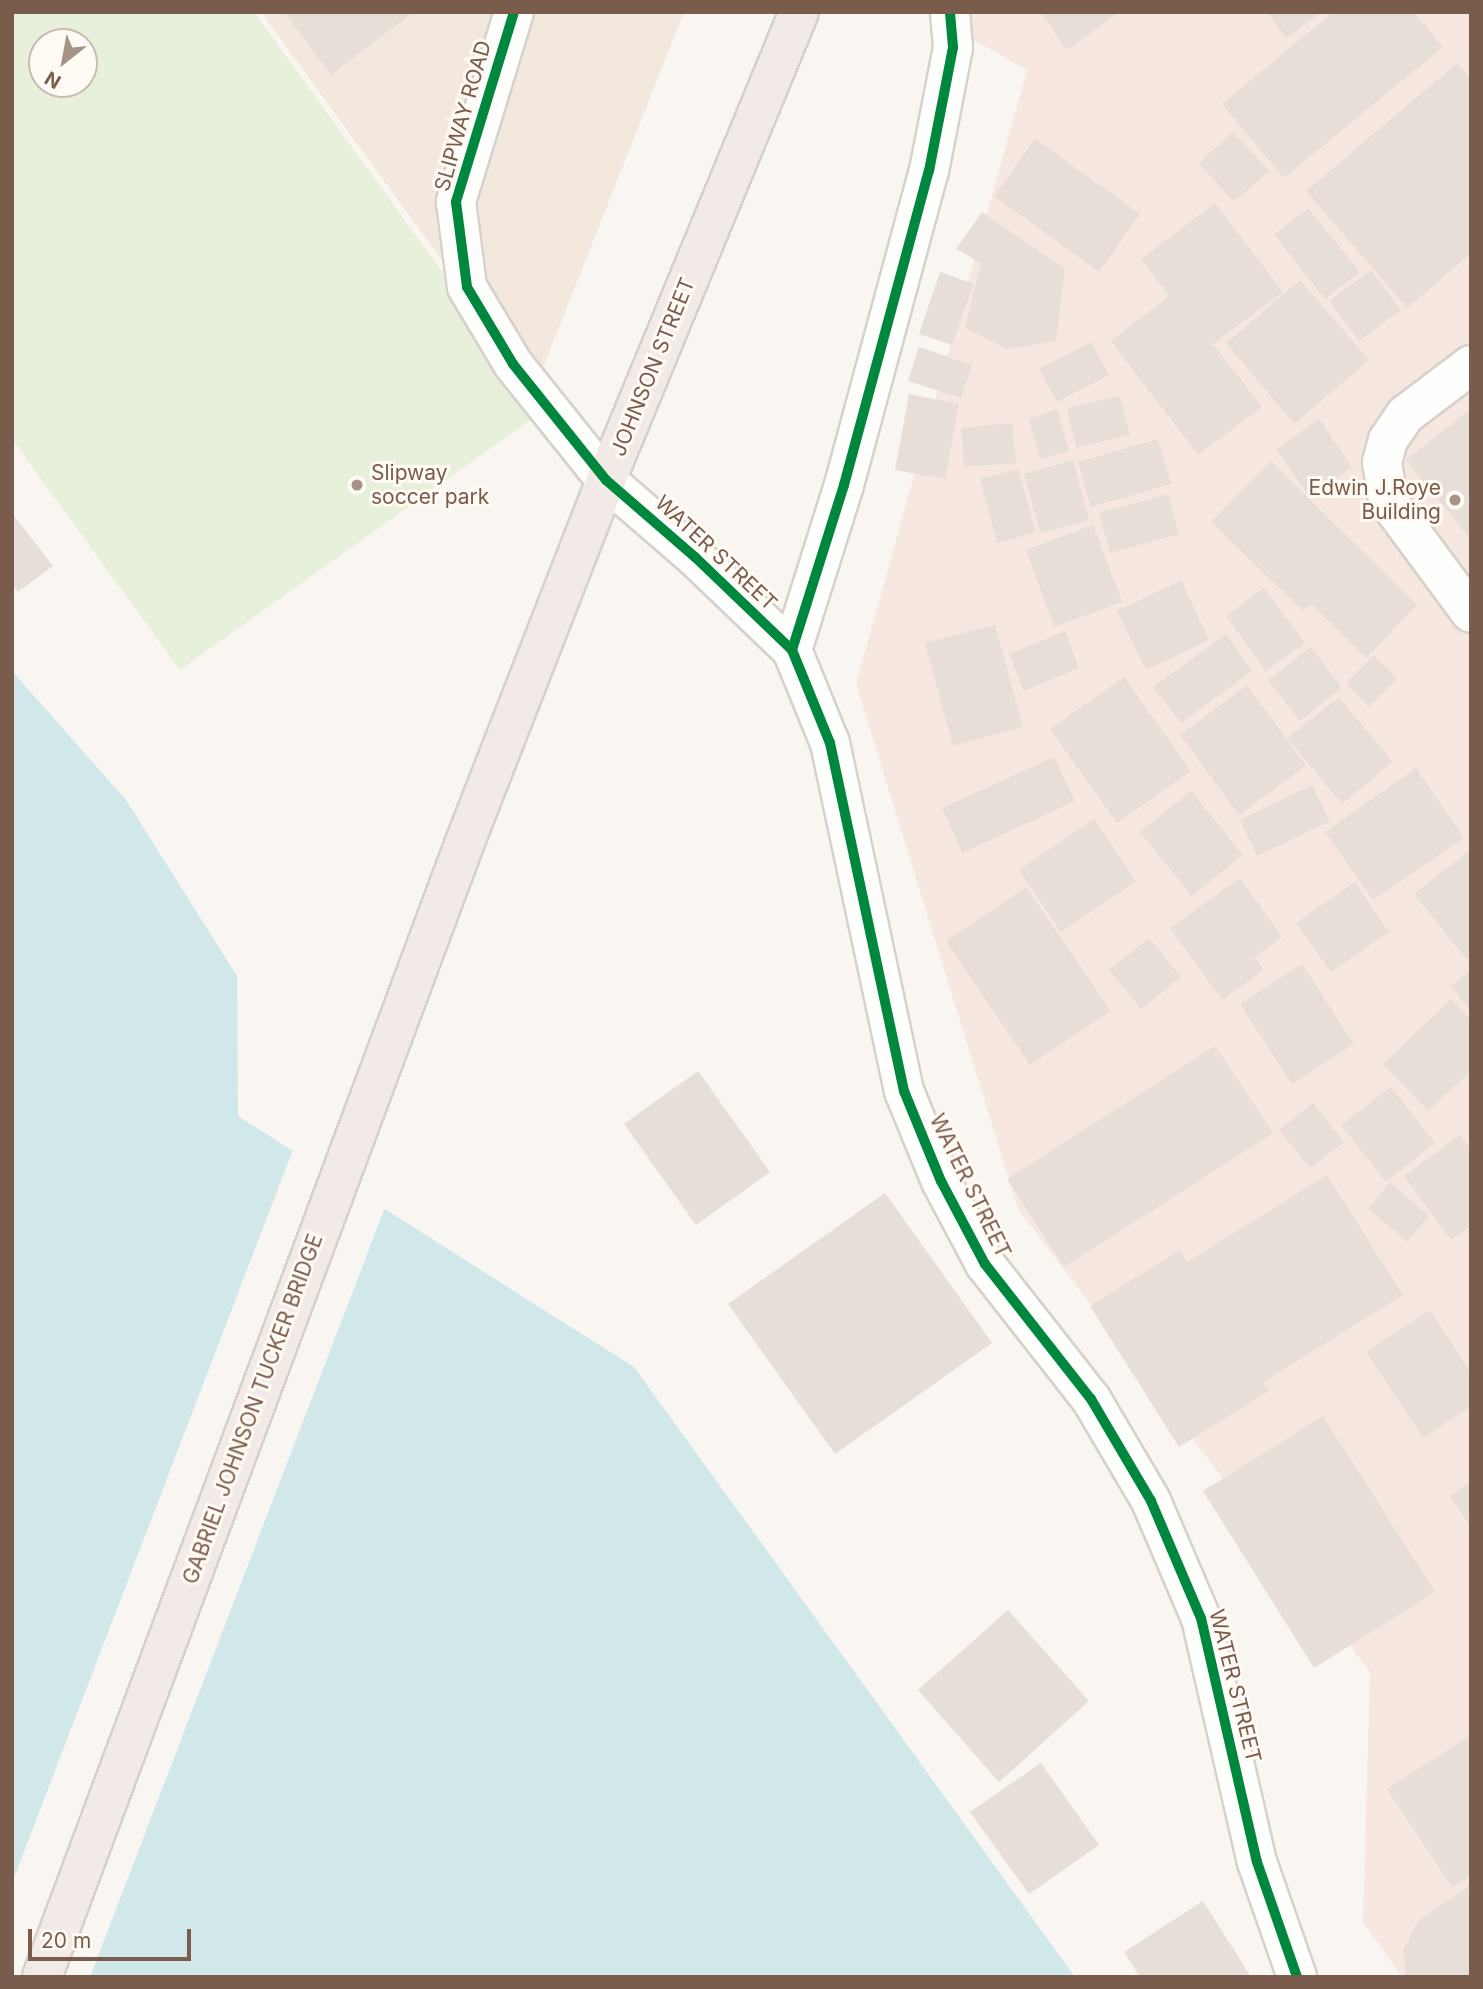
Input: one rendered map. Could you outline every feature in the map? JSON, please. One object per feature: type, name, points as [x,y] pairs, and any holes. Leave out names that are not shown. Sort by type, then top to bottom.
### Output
[{"type":"highway","name":"JOHNSON STREET","points":[[465,842],[606,480],[799,12]]},
{"type":"highway","name":"GABRIEL JOHNSON TUCKER BRIDGE","points":[[42,1977],[465,842]]},
{"type":"street","name":"SLIPWAY ROAD","points":[[514,12],[456,202],[467,287],[513,364],[606,480]]},
{"type":"street","points":[[792,650],[844,485],[929,170],[953,47],[950,12]]},
{"type":"street","points":[[1471,365],[1405,415],[1388,440],[1382,462],[1388,501],[1471,613]]},
{"type":"street","name":"WATER STREET","points":[[606,480],[695,557],[792,650],[830,743],[904,1091],[941,1181],[985,1264],[1091,1399],[1151,1501],[1201,1618],[1257,1862],[1297,1977]]},
{"type":"shaded area","points":[[261,12],[684,12],[535,388]]},
{"type":"shaded area","points":[[924,12],[1471,12],[1471,1977],[1402,1977],[1363,1922],[1370,1672],[1018,1209],[856,684],[1027,70]]},
{"type":"green space","points":[[12,12],[254,12],[543,411],[180,670],[12,439]]},
{"type":"water","points":[[12,671],[126,800],[237,976],[238,1116],[634,1367],[1075,1977],[12,1977]]},
{"type":"pier","points":[[294,1147],[386,1205],[90,1977],[12,1977],[12,1883]]},
{"type":"building","points":[[284,12],[413,12],[331,75]]},
{"type":"building","points":[[1040,12],[1120,12],[1067,50]]},
{"type":"building","points":[[1267,12],[1322,12],[1286,38]]},
{"type":"building","points":[[1333,12],[1414,12],[1443,47],[1284,178],[1222,104]]},
{"type":"building","points":[[1457,63],[1471,79],[1471,253],[1407,308],[1306,191]]},
{"type":"building","points":[[1233,132],[1269,171],[1234,202],[1199,163]]},
{"type":"building","points":[[1035,139],[1140,214],[1099,272],[994,196]]},
{"type":"building","points":[[1215,203],[1283,292],[1213,344],[1262,407],[1198,455],[1111,341],[1169,296],[1141,259]]},
{"type":"building","points":[[1308,208],[1360,272],[1325,299],[1274,235]]},
{"type":"building","points":[[982,212],[1065,269],[1056,341],[1008,349],[965,328],[981,263],[956,249]]},
{"type":"building","points":[[1371,270],[1401,310],[1359,341],[1329,301]]},
{"type":"building","points":[[940,272],[974,284],[952,345],[919,334]]},
{"type":"building","points":[[1300,280],[1369,360],[1294,424],[1226,343]]},
{"type":"building","points":[[1091,342],[1109,375],[1057,402],[1039,369]]},
{"type":"building","points":[[919,347],[972,365],[961,398],[908,381]]},
{"type":"building","points":[[909,394],[959,404],[945,479],[895,470]]},
{"type":"building","points":[[1120,396],[1130,435],[1076,448],[1067,408]]},
{"type":"building","points":[[1057,409],[1069,451],[1040,459],[1029,419]]},
{"type":"building","name":"Edwin J.Roye Building","points":[[1471,409],[1471,540],[1406,460]]},
{"type":"building","points":[[1319,419],[1352,467],[1309,496],[1276,449]]},
{"type":"building","points":[[1012,423],[1016,463],[964,467],[961,428]]},
{"type":"building","points":[[1158,439],[1171,484],[1091,507],[1078,462]]},
{"type":"building","points":[[1073,460],[1089,520],[1040,533],[1024,474]]},
{"type":"building","points":[[1271,461],[1417,605],[1366,658],[1311,604],[1303,611],[1211,522]]},
{"type":"building","points":[[1018,469],[1036,532],[997,543],[980,479]]},
{"type":"building","points":[[1168,494],[1179,534],[1110,553],[1099,513]]},
{"type":"building","points":[[12,513],[53,566],[18,592],[12,584]]},
{"type":"building","points":[[1093,525],[1122,602],[1054,627],[1026,550]]},
{"type":"building","points":[[1181,580],[1209,640],[1146,670],[1117,611]]},
{"type":"building","points":[[1264,588],[1305,643],[1266,671],[1226,616]]},
{"type":"building","points":[[995,625],[1023,727],[953,746],[925,643]]},
{"type":"building","points":[[1065,631],[1079,668],[1024,691],[1009,654]]},
{"type":"building","points":[[1226,634],[1252,671],[1181,723],[1153,687]]},
{"type":"building","points":[[1311,647],[1342,688],[1300,721],[1268,680]]},
{"type":"building","points":[[1374,655],[1397,679],[1369,707],[1346,683]]},
{"type":"building","points":[[1124,677],[1191,771],[1117,823],[1050,729]]},
{"type":"building","points":[[1247,685],[1306,766],[1239,815],[1180,735]]},
{"type":"building","points":[[1339,697],[1393,762],[1342,804],[1287,738]]},
{"type":"building","points":[[1054,757],[1075,801],[962,853],[942,808]]},
{"type":"building","points":[[1416,768],[1464,838],[1373,900],[1325,832]]},
{"type":"building","points":[[1312,785],[1330,821],[1257,856],[1240,820]]},
{"type":"building","points":[[1191,791],[1243,855],[1192,896],[1140,832]]},
{"type":"building","points":[[1094,819],[1136,881],[1061,932],[1019,870]]},
{"type":"building","points":[[1471,849],[1471,955],[1466,959],[1414,894]]},
{"type":"building","points":[[1240,878],[1282,937],[1254,957],[1264,970],[1222,1000],[1170,928]]},
{"type":"building","points":[[1355,882],[1389,932],[1331,972],[1296,923]]},
{"type":"building","points":[[1026,887],[1111,1011],[1030,1065],[946,941]]},
{"type":"building","points":[[1149,938],[1181,977],[1141,1009],[1109,970]]},
{"type":"building","points":[[1302,964],[1354,1044],[1292,1084],[1240,1004]]},
{"type":"building","points":[[1471,970],[1471,1011],[1451,986]]},
{"type":"building","points":[[1451,999],[1471,1020],[1471,1071],[1428,1111],[1383,1064]]},
{"type":"building","points":[[1215,1046],[1273,1133],[1064,1267],[1007,1179]]},
{"type":"building","points":[[698,1071],[770,1172],[696,1225],[624,1124]]},
{"type":"building","points":[[1391,1087],[1435,1143],[1386,1182],[1341,1125]]},
{"type":"building","points":[[1313,1103],[1344,1142],[1310,1168],[1279,1130]]},
{"type":"building","points":[[1460,1135],[1471,1150],[1471,1226],[1451,1240],[1404,1176]]},
{"type":"building","points":[[1327,1175],[1403,1295],[1263,1382],[1269,1391],[1179,1447],[1090,1306],[1180,1250],[1187,1262]]},
{"type":"building","points":[[1390,1182],[1429,1216],[1407,1242],[1368,1208]]},
{"type":"building","points":[[885,1193],[992,1343],[835,1454],[728,1304]]},
{"type":"building","points":[[1430,1310],[1471,1373],[1471,1406],[1423,1438],[1366,1352]]},
{"type":"building","points":[[1323,1416],[1435,1592],[1314,1668],[1203,1491]]},
{"type":"building","points":[[1471,1482],[1471,1527],[1450,1496]]},
{"type":"building","points":[[1008,1610],[1089,1701],[999,1782],[918,1690]]},
{"type":"building","points":[[1471,1735],[1471,1875],[1452,1887],[1387,1789]]},
{"type":"building","points":[[1041,1763],[1099,1845],[1029,1894],[970,1812]]},
{"type":"building","points":[[1471,1885],[1471,1977],[1406,1977],[1403,1950],[1419,1920]]},
{"type":"building","points":[[1203,1901],[1251,1977],[1140,1977],[1124,1952]]},
{"type":"cycle path","points":[[514,12],[456,202],[467,287],[513,364],[606,480],[695,557],[792,650],[830,743],[904,1091],[941,1181],[985,1264],[1091,1399],[1151,1501],[1201,1618],[1257,1862],[1297,1977]]},
{"type":"cycle path","points":[[792,650],[844,485],[929,171],[953,47],[950,12]]},
{"type":"place","name":"Slipway soccer park","points":[[357,485]]},
{"type":"place","name":"Edwin J.Roye Building","points":[[1455,500]]}]
